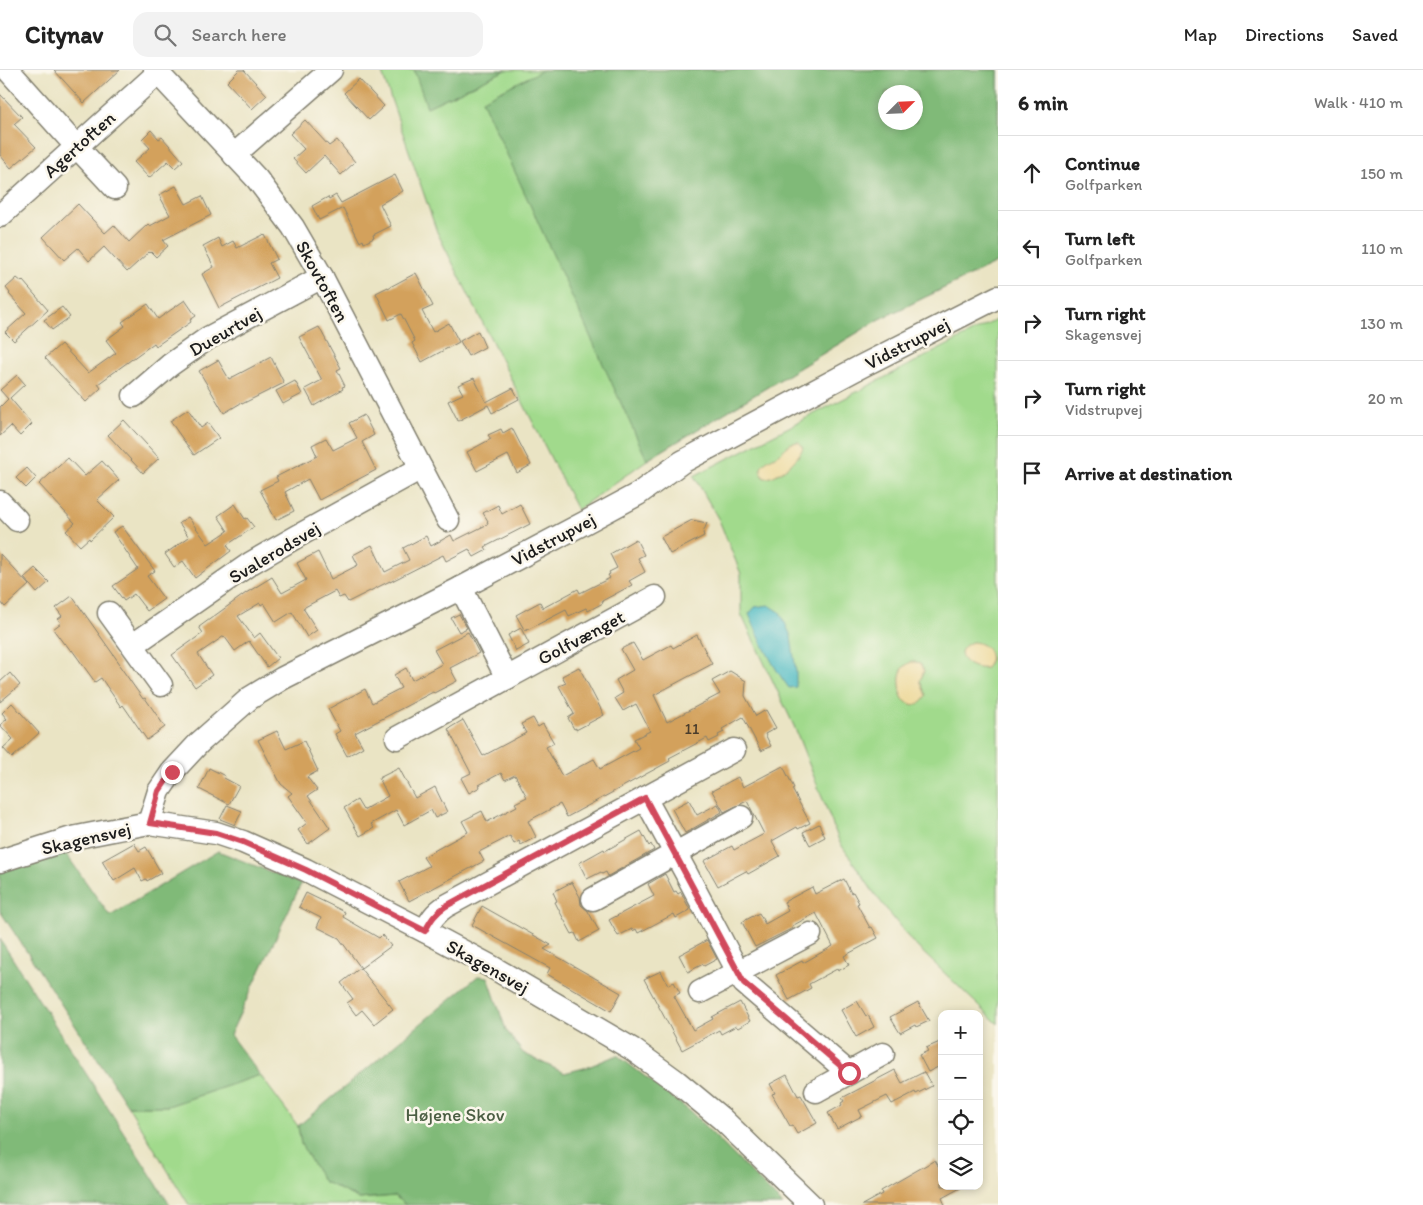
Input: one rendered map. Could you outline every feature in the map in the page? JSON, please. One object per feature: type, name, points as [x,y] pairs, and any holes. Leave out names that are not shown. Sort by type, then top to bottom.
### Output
[{"type":"street","points":[[8,70],[116,188]]},
{"type":"street","points":[[234,155],[331,70]]},
{"type":"street","name":"Agertoften","points":[[0,216],[156,71]]},
{"type":"street","name":"Skovtoften","points":[[156,71],[258,179],[293,227],[322,277],[448,520]]},
{"type":"street","name":"Dueurtvej","points":[[134,396],[170,364],[208,338],[322,277]]},
{"type":"street","name":"Vidstrupvej","points":[[150,823],[159,791],[172,772],[199,742],[250,698],[283,678],[461,588],[638,494],[691,457],[860,367],[998,297]]},
{"type":"street","name":"Svalerodsvej","points":[[133,645],[251,563],[422,468]]},
{"type":"street","points":[[0,502],[17,520]]},
{"type":"street","points":[[461,588],[507,678]]},
{"type":"street","name":"Golfvænget","points":[[397,738],[655,597]]},
{"type":"street","points":[[109,613],[161,684]]},
{"type":"street","points":[[425,931],[437,911],[734,750]]},
{"type":"street","points":[[645,798],[744,983],[849,1073]]},
{"type":"street","points":[[593,899],[741,817]]},
{"type":"street","name":"Skagensvej","points":[[0,861],[72,838],[150,823],[216,833],[243,842],[306,870],[425,931],[492,967],[632,1049],[676,1081],[722,1119],[811,1205]]},
{"type":"street","points":[[700,992],[810,934]]},
{"type":"street","points":[[816,1091],[883,1054]]},
{"type":"green space","points":[[381,70],[415,70],[427,107],[506,70],[998,70],[998,262],[880,319],[647,460],[577,510],[437,232]]},
{"type":"green space","points":[[414,70],[506,70],[427,107]]},
{"type":"green space","points":[[543,70],[998,70],[998,262],[880,319],[647,460],[482,100]]},
{"type":"green space","points":[[998,319],[998,1024],[912,942],[874,893],[840,843],[794,726],[741,614],[741,574],[719,520],[694,476]]},
{"type":"green space","points":[[218,851],[301,884],[230,1035],[260,1075],[168,1106],[128,1106],[0,911],[0,872],[66,854],[110,916]]},
{"type":"green space","points":[[0,939],[170,1205],[0,1205]]},
{"type":"green space","name":"Højene Skov","points":[[478,976],[488,977],[506,1030],[523,1053],[564,1073],[588,1067],[617,1055],[691,1112],[783,1205],[406,1205],[395,1196],[359,1199],[323,1181],[301,1144],[298,1126]]},
{"type":"green space","points":[[260,1075],[298,1126],[301,1144],[359,1199],[395,1196],[406,1205],[189,1205],[128,1106],[168,1106]]},
{"type":"sand","points":[[799,442],[803,447],[793,462],[781,472],[764,478],[761,469],[764,463],[789,445]]},
{"type":"sand","points":[[972,642],[981,644],[988,650],[990,658],[986,668],[973,667],[961,655],[965,646]]},
{"type":"sand","points":[[911,662],[920,663],[924,671],[920,681],[926,695],[920,703],[914,705],[903,698],[900,681],[900,674],[905,666]]},
{"type":"water","points":[[769,605],[780,612],[791,636],[796,687],[789,688],[777,671],[749,614],[755,607]]},
{"type":"building","points":[[54,70],[120,70],[84,103]]},
{"type":"building","points":[[239,70],[244,70],[267,95],[252,109],[227,82]]},
{"type":"building","points":[[359,79],[384,106],[369,120],[344,93]]},
{"type":"building","points":[[0,94],[22,117],[14,124],[36,147],[11,168],[0,155]]},
{"type":"building","points":[[305,120],[329,146],[337,140],[355,162],[341,175],[324,156],[306,173],[293,159],[304,149],[290,134]]},
{"type":"building","points":[[151,130],[159,139],[162,137],[183,161],[175,168],[168,161],[149,178],[134,162],[150,148],[142,139]]},
{"type":"building","points":[[395,175],[403,191],[380,204],[391,226],[373,235],[374,238],[364,243],[363,240],[360,242],[343,208],[319,220],[312,206],[328,197],[329,199],[336,195],[341,203]]},
{"type":"building","points":[[176,186],[186,204],[202,196],[211,215],[163,240],[168,246],[156,257],[149,252],[127,272],[104,247],[89,261],[78,248],[64,260],[43,237],[78,204],[105,233],[114,225],[129,242],[148,224],[150,226],[170,215],[159,195]]},
{"type":"building","points":[[265,235],[277,259],[269,263],[277,278],[219,308],[202,274],[214,267],[203,246],[218,238],[222,247],[233,241],[237,248]]},
{"type":"building","points":[[416,273],[433,306],[422,311],[433,332],[449,323],[459,342],[422,362],[412,343],[415,341],[401,314],[389,320],[376,293]]},
{"type":"building","points":[[17,278],[23,281],[48,310],[14,341],[5,332],[26,313],[6,288]]},
{"type":"building","points":[[185,300],[196,316],[190,320],[191,322],[156,346],[154,343],[98,384],[101,388],[86,402],[45,358],[61,344],[88,373],[116,353],[106,340],[125,326],[122,322],[148,304],[158,319]]},
{"type":"building","points":[[62,307],[70,317],[52,330],[44,320]]},
{"type":"building","points":[[319,327],[341,368],[337,370],[345,386],[314,406],[305,389],[322,380],[299,337]]},
{"type":"building","points":[[478,331],[485,347],[468,356],[460,341]]},
{"type":"building","points":[[271,357],[284,383],[224,413],[199,371],[218,360],[229,379]]},
{"type":"building","points":[[17,375],[25,384],[10,398],[32,424],[20,436],[11,426],[0,436],[0,407],[8,399],[0,390]]},
{"type":"building","points":[[474,378],[486,402],[513,388],[519,399],[492,413],[488,405],[458,421],[448,401],[463,394],[458,385]]},
{"type":"building","points":[[295,381],[302,394],[283,404],[276,391]]},
{"type":"building","points":[[188,409],[201,428],[208,423],[219,438],[194,455],[170,421]]},
{"type":"building","points":[[364,415],[374,435],[362,442],[376,470],[319,500],[308,479],[285,492],[294,511],[276,520],[260,490],[278,481],[276,477],[317,456],[312,445],[326,438],[333,450],[357,438],[349,423]]},
{"type":"building","points":[[124,420],[159,458],[143,473],[108,435]]},
{"type":"building","points":[[512,428],[531,465],[517,473],[508,455],[477,471],[467,452],[491,439],[488,435],[501,429],[503,433]]},
{"type":"building","points":[[68,458],[85,476],[102,461],[119,480],[97,500],[114,517],[90,540],[89,538],[80,546],[66,531],[75,523],[39,484]]},
{"type":"building","points":[[27,468],[36,478],[26,488],[16,478]]},
{"type":"building","points":[[235,504],[245,519],[247,518],[254,527],[227,545],[231,551],[195,578],[183,561],[174,567],[165,554],[189,537],[179,523],[188,517],[208,544],[228,531],[218,516]]},
{"type":"building","points":[[520,504],[530,524],[485,547],[487,550],[474,557],[469,549],[446,561],[443,555],[348,602],[344,596],[339,598],[335,591],[303,608],[317,630],[307,637],[292,612],[276,622],[264,603],[261,605],[260,603],[238,616],[254,638],[260,633],[278,658],[267,667],[249,641],[235,651],[224,636],[198,654],[212,675],[195,687],[172,655],[203,633],[199,627],[272,577],[282,593],[306,580],[297,563],[318,552],[331,579],[358,565],[353,555],[372,545],[385,572],[409,560],[403,548],[426,536],[431,546],[451,535],[454,541],[488,524],[483,513],[498,505],[502,514]]},
{"type":"building","points":[[692,520],[707,523],[703,533],[704,536],[670,554],[661,537]]},
{"type":"building","points":[[122,526],[155,571],[147,576],[164,599],[147,611],[134,594],[124,601],[113,586],[138,569],[113,532]]},
{"type":"building","points":[[636,539],[644,555],[638,558],[645,572],[629,581],[632,585],[588,611],[586,608],[569,616],[566,610],[525,631],[516,615],[540,602],[543,608],[578,589],[580,593],[610,578],[609,572],[617,568],[610,554]]},
{"type":"building","points":[[0,554],[29,585],[5,607],[0,601]]},
{"type":"building","points":[[35,568],[49,582],[37,593],[24,578]]},
{"type":"building","points":[[72,596],[143,699],[145,698],[165,727],[147,740],[123,705],[121,707],[101,678],[95,682],[72,650],[64,644],[53,629],[61,623],[58,619],[62,616],[56,608]]},
{"type":"building","points":[[459,614],[467,628],[459,632],[451,618]]},
{"type":"building","points":[[521,628],[529,644],[516,651],[508,635]]},
{"type":"building","points":[[468,632],[479,653],[450,668],[457,681],[355,733],[363,747],[347,756],[335,734],[340,731],[328,709],[365,689],[372,703],[401,688],[394,675],[406,668],[412,680],[442,664],[434,650]]},
{"type":"building","points":[[697,635],[712,664],[654,695],[667,722],[720,694],[712,681],[730,671],[746,681],[745,696],[756,716],[766,710],[776,728],[765,734],[771,746],[761,751],[743,717],[722,729],[724,732],[718,735],[719,737],[709,742],[707,738],[669,758],[670,761],[567,817],[560,804],[528,821],[536,837],[521,845],[519,841],[514,844],[510,836],[479,852],[484,861],[409,901],[399,882],[429,866],[423,857],[468,832],[462,821],[482,811],[487,822],[517,806],[515,803],[527,797],[515,775],[505,780],[501,773],[469,793],[461,778],[471,773],[448,729],[463,720],[483,756],[526,733],[521,724],[533,718],[538,727],[543,724],[554,743],[546,747],[562,776],[594,759],[600,769],[639,748],[634,739],[650,731],[636,704],[623,711],[615,698],[623,693],[616,680],[633,670],[621,649],[633,643],[643,660],[671,645],[673,648]]},
{"type":"building","points":[[579,667],[604,715],[576,730],[568,718],[574,714],[559,686],[566,683],[562,676]]},
{"type":"building","points":[[10,673],[20,685],[0,702],[0,682]]},
{"type":"building","points":[[12,703],[39,733],[12,758],[3,748],[13,739],[0,725],[7,719],[2,713]]},
{"type":"building","points":[[277,731],[286,749],[304,741],[318,771],[307,777],[317,790],[308,796],[330,828],[308,844],[298,830],[307,823],[288,796],[292,793],[281,784],[258,740]]},
{"type":"building","points":[[783,766],[794,788],[792,789],[810,823],[798,829],[797,827],[772,841],[780,856],[748,874],[746,871],[718,886],[704,861],[732,846],[734,850],[764,834],[747,801],[724,812],[712,791],[738,777],[743,787]]},
{"type":"building","points":[[209,768],[239,786],[229,804],[199,789]]},
{"type":"building","points":[[399,768],[415,798],[435,787],[447,812],[435,818],[431,810],[404,825],[396,810],[371,824],[374,828],[360,836],[344,808],[357,800],[363,810],[388,796],[379,778]]},
{"type":"building","points":[[689,800],[697,815],[718,804],[722,812],[685,833],[672,809]]},
{"type":"building","points":[[227,805],[242,811],[235,825],[220,819]]},
{"type":"building","points":[[819,824],[825,837],[810,845],[803,832]]},
{"type":"building","points":[[641,831],[649,846],[651,844],[654,850],[608,876],[606,872],[602,874],[601,872],[587,879],[579,863]]},
{"type":"building","points":[[134,843],[139,851],[146,847],[161,873],[147,881],[146,879],[142,881],[135,868],[114,881],[102,861]]},
{"type":"building","points":[[665,874],[674,892],[676,891],[678,894],[681,892],[690,910],[676,918],[674,914],[638,933],[636,929],[633,931],[632,929],[618,936],[609,920],[654,896],[648,884]]},
{"type":"building","points":[[844,879],[859,903],[857,904],[870,928],[872,927],[878,938],[844,956],[849,965],[838,971],[837,969],[809,984],[811,988],[789,1000],[776,975],[802,961],[803,963],[833,946],[816,913],[792,926],[793,928],[755,947],[742,922],[759,913],[765,924],[788,911],[784,902],[812,887],[815,894]]},
{"type":"building","points":[[572,882],[580,897],[581,905],[588,911],[599,931],[579,942],[575,933],[572,934],[560,912],[553,892]]},
{"type":"building","points":[[306,893],[345,912],[343,917],[379,938],[382,935],[391,946],[361,968],[339,938],[317,927],[321,918],[299,907]]},
{"type":"building","points":[[482,906],[551,945],[544,949],[621,993],[611,1011],[547,974],[550,968],[472,925]]},
{"type":"building","points":[[707,940],[717,959],[688,972],[679,955]]},
{"type":"building","points":[[360,968],[393,1009],[374,1024],[362,1010],[356,1015],[347,1003],[353,999],[341,983]]},
{"type":"building","points":[[661,971],[668,985],[674,982],[680,993],[674,996],[693,1030],[740,1002],[750,1021],[721,1034],[719,1030],[682,1050],[644,979]]},
{"type":"building","points":[[857,1001],[866,1016],[868,1015],[874,1027],[856,1037],[841,1010]]},
{"type":"building","points":[[918,1002],[929,1021],[916,1027],[915,1025],[900,1033],[890,1017]]},
{"type":"building","points":[[938,1043],[938,1067],[928,1072],[919,1055],[928,1051],[926,1048]]},
{"type":"building","points":[[895,1070],[902,1083],[924,1072],[932,1086],[916,1094],[915,1092],[892,1104],[887,1096],[859,1110],[862,1116],[837,1129],[828,1113],[842,1105],[841,1103],[844,1101],[842,1098]]},
{"type":"building","points":[[787,1075],[798,1096],[801,1095],[817,1123],[797,1134],[792,1125],[790,1126],[772,1094],[775,1093],[770,1084]]},
{"type":"building","points":[[935,1160],[938,1166],[938,1190],[957,1190],[942,1198],[945,1205],[862,1205],[882,1194],[881,1191]]},
{"type":"route","points":[[172,772],[159,791],[150,823],[197,829],[243,842],[343,888],[425,931],[437,911],[645,798],[744,983],[849,1073]]}]
